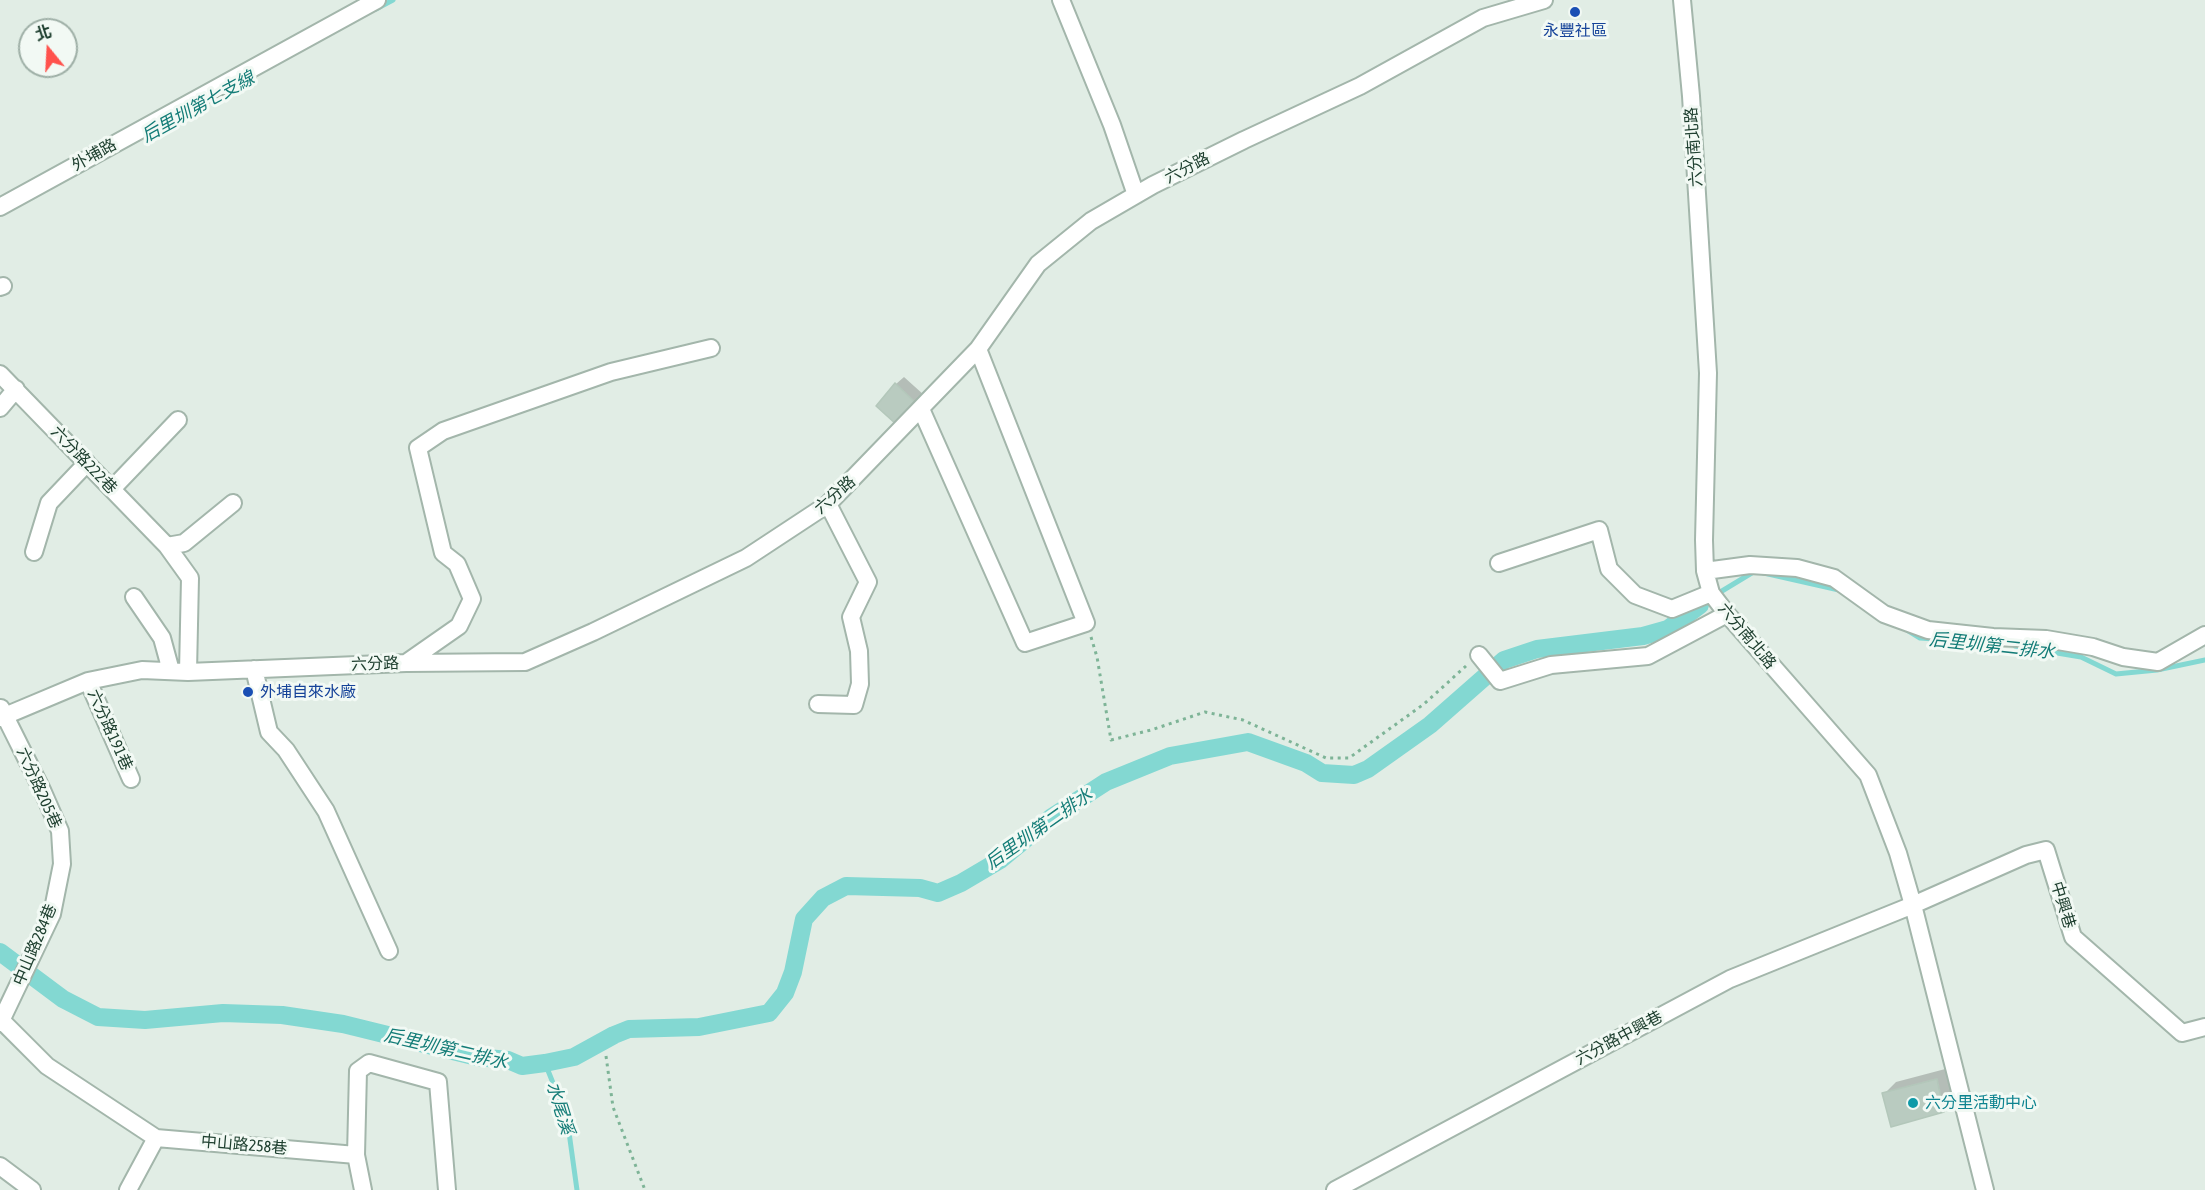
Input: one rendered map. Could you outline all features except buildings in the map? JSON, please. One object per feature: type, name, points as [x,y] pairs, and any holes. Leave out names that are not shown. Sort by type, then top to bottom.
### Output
[{"type":"street","name":"外埔路","points":[[0,207],[377,0]]},
{"type":"street","points":[[1060,0],[1112,125],[1136,195]]},
{"type":"street","name":"六分路","points":[[2,714],[88,681],[142,670],[188,672],[406,663],[525,662],[593,632],[746,558],[828,504],[978,349],[1038,264],[1091,221],[1136,195],[1244,140],[1360,86],[1483,18],[1544,0]]},
{"type":"street","name":"六分南北路","points":[[1682,0],[1691,96],[1708,373],[1705,571],[1711,593],[1727,614],[1868,775],[1898,853],[1985,1190]]},
{"type":"street","points":[[406,663],[459,626],[472,599],[457,564],[443,553],[418,448],[443,431],[611,372],[711,348]]},
{"type":"street","points":[[921,409],[1025,643],[1086,623],[978,349]]},
{"type":"street","name":"六分路222巷","points":[[0,374],[167,546],[190,578],[188,672]]},
{"type":"street","points":[[0,408],[16,389]]},
{"type":"street","points":[[112,489],[178,420]]},
{"type":"street","points":[[34,552],[49,503],[87,463]]},
{"type":"street","points":[[167,546],[184,543],[233,503]]},
{"type":"street","points":[[818,704],[854,705],[860,684],[859,651],[851,617],[868,582],[828,504]]},
{"type":"street","points":[[1499,563],[1599,530],[1609,569],[1635,596],[1672,609],[1711,593]]},
{"type":"street","points":[[1705,571],[1750,565],[1797,568],[1834,578],[1884,614],[1929,630],[2046,639],[2093,646],[2124,657],[2158,662],[2205,635]]},
{"type":"street","points":[[134,597],[162,638],[171,671]]},
{"type":"street","points":[[1479,655],[1500,681],[1551,665],[1648,656],[1727,614]]},
{"type":"street","points":[[254,669],[269,732],[285,750],[326,811],[389,951]]},
{"type":"street","name":"六分路191巷","points":[[88,681],[131,779]]},
{"type":"street","name":"六分路205巷","points":[[2,714],[60,831],[62,864]]},
{"type":"street","name":"中興巷","points":[[1912,905],[2026,855],[2046,850],[2073,938],[2182,1033],[2205,1027]]},
{"type":"street","name":"中山路284巷","points":[[1,1022],[36,944],[52,915],[62,864]]},
{"type":"street","name":"六分路中興巷","points":[[1335,1190],[1730,979],[1912,905]]},
{"type":"street","points":[[1,1022],[47,1066],[156,1138],[128,1190]]},
{"type":"street","points":[[363,1190],[356,1155],[358,1071],[369,1063],[438,1082],[447,1190]]},
{"type":"street","name":"中山路258巷","points":[[156,1138],[356,1155]]},
{"type":"street","points":[[0,1167],[32,1190]]},
{"type":"path","points":[[1086,623],[1097,657],[1111,740],[1151,730],[1205,712],[1243,720],[1326,758],[1349,758],[1424,704],[1479,655]]},
{"type":"path","points":[[606,1056],[612,1107],[645,1190]]},
{"type":"waterway","name":"后里圳第七支線","points":[[376,9],[393,0]]},
{"type":"waterway","name":"后里圳第二排水","points":[[1722,591],[1755,571],[1839,590]]},
{"type":"waterway","name":"后里圳第二排水","points":[[0,952],[63,999],[98,1017],[145,1020],[223,1013],[282,1015],[343,1024],[477,1057],[508,1060],[522,1066],[545,1063],[574,1057],[629,1029],[699,1027],[769,1013],[785,993],[793,972],[804,919],[823,898],[846,886],[920,888],[938,893],[961,883],[1000,860],[1052,817],[1106,782],[1170,756],[1248,742],[1306,763],[1322,773],[1354,775],[1368,769],[1430,725],[1504,660],[1537,649],[1643,636],[1668,629],[1700,605]]},
{"type":"waterway","name":"后里圳第二排水","points":[[1907,630],[1920,638],[1949,640]]},
{"type":"waterway","name":"后里圳第二排水","points":[[2015,646],[2081,657],[2116,674],[2157,670],[2205,660]]},
{"type":"waterway","name":"水尾溪","points":[[545,1063],[567,1118],[577,1190]]},
{"type":"place","name":"永豐社區","points":[[1575,12]]},
{"type":"place","name":"外埔自來水廠","points":[[248,692]]},
{"type":"place","name":"六分里活動中心","points":[[1913,1103]]}]
